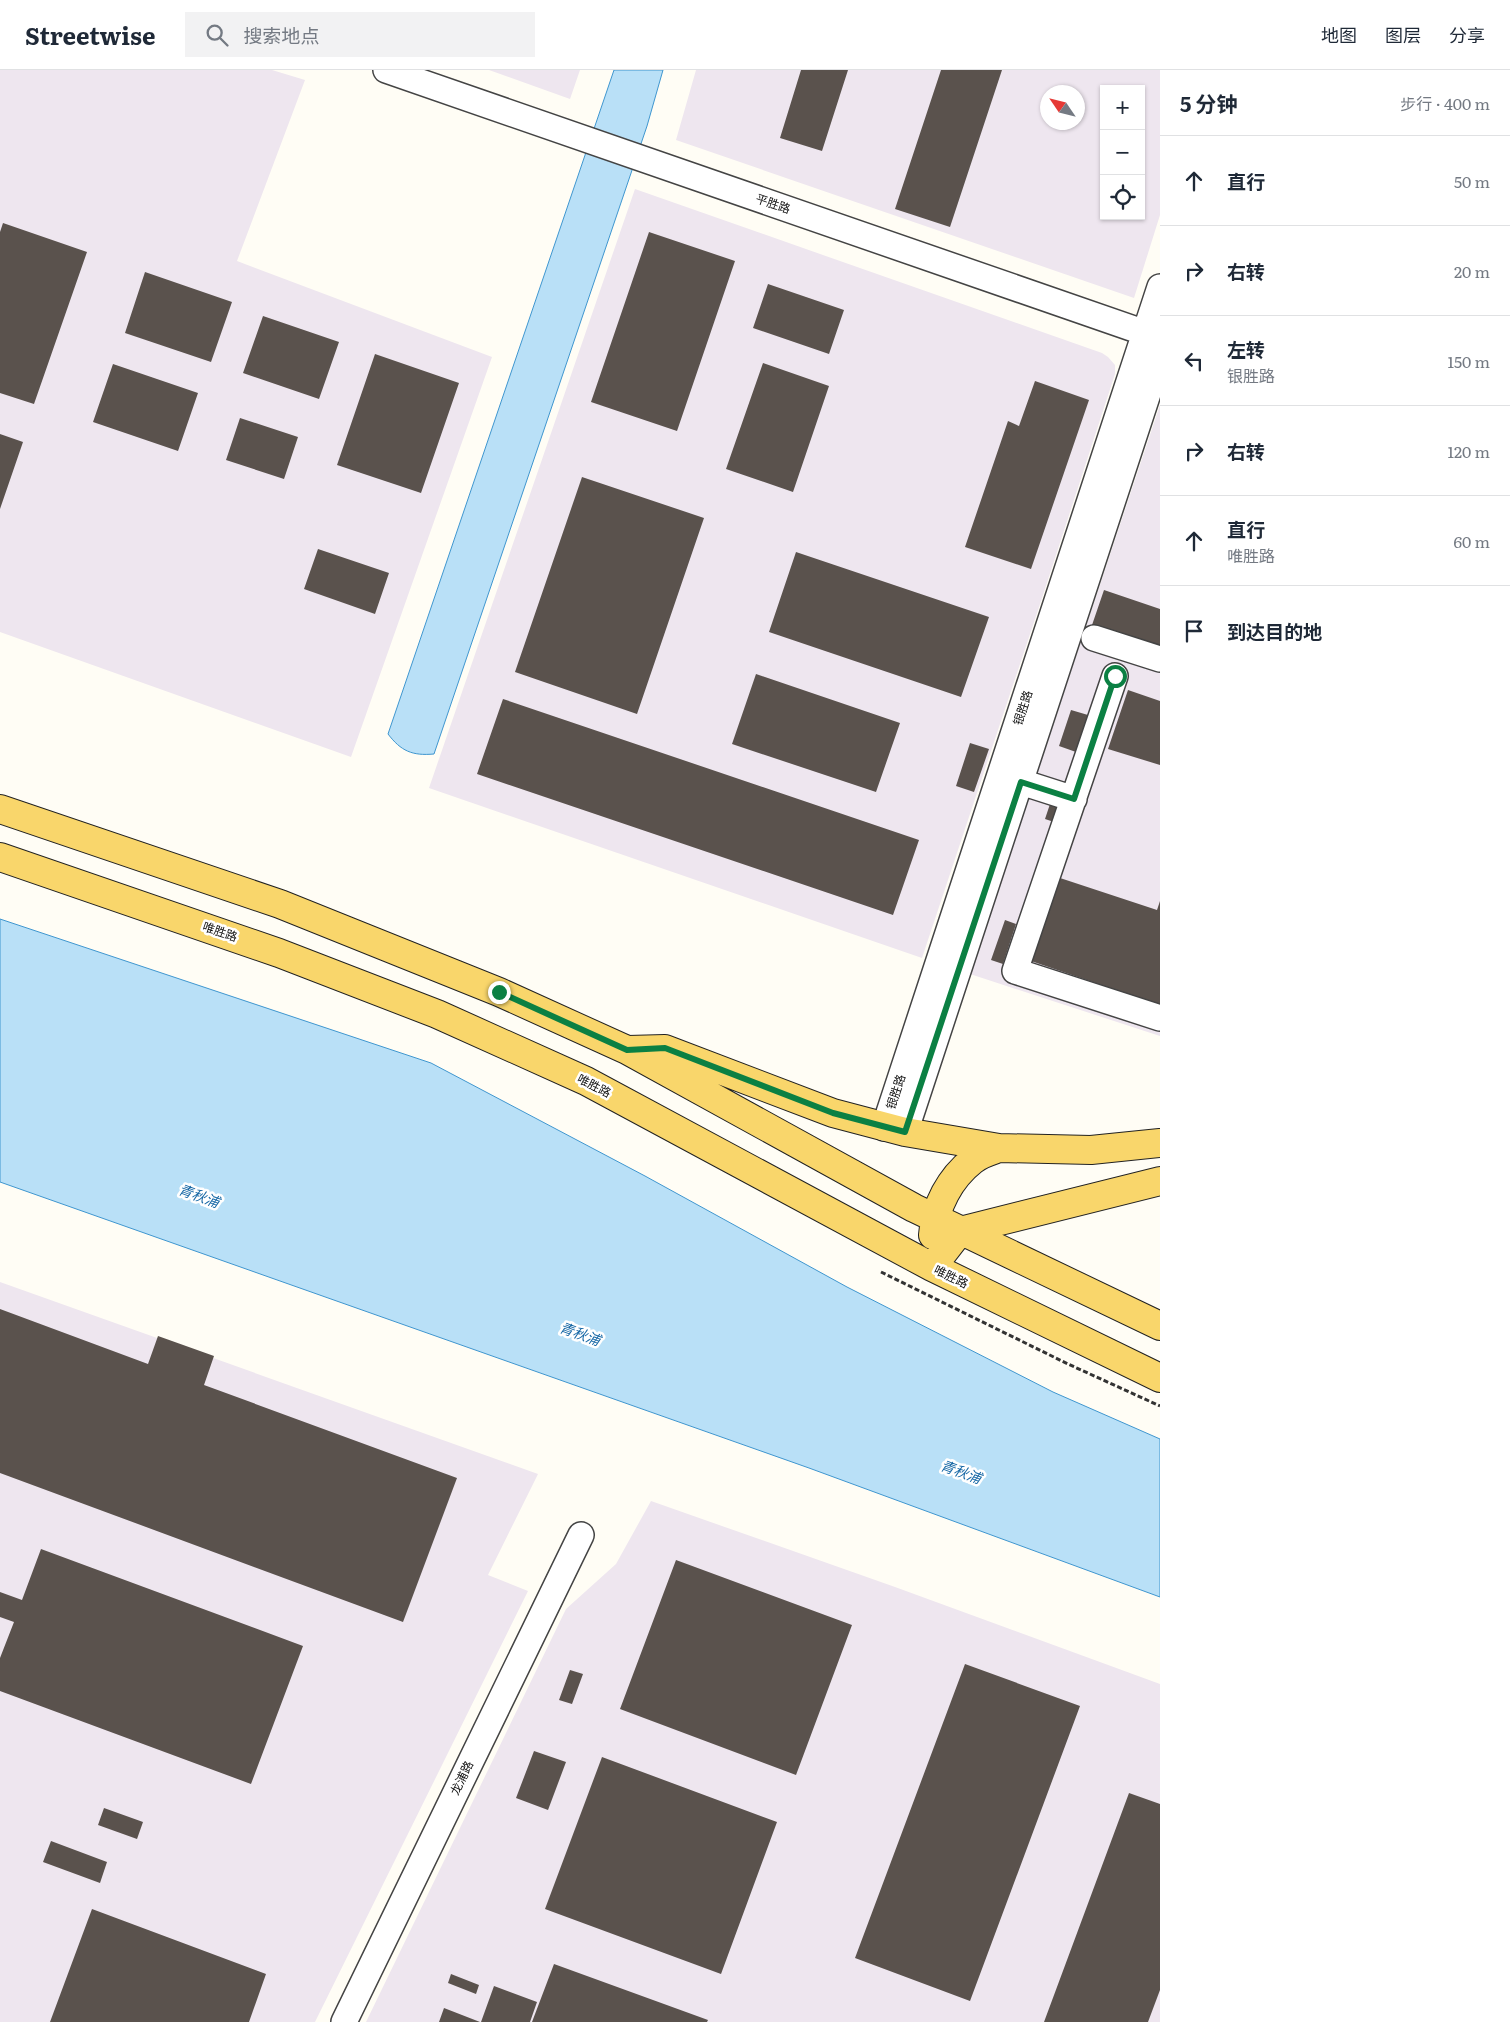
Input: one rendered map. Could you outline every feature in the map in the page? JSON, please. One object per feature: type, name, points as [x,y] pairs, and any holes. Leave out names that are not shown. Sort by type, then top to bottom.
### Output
[{"type":"main road","points":[[0,809],[280,904],[499,992],[627,1050],[934,1218],[1160,1326]]},
{"type":"main road","name":"唯胜路","points":[[0,858],[279,953],[437,1014],[586,1081],[932,1267],[1160,1378]]},
{"type":"main road","points":[[627,1050],[665,1048],[833,1113],[894,1130],[999,1148],[1091,1150],[1160,1143]]},
{"type":"main road","points":[[932,1267],[934,1218],[941,1201],[954,1180],[974,1159],[999,1148]]},
{"type":"main road","points":[[932,1267],[960,1230],[1160,1181]]},
{"type":"street","name":"平胜路","points":[[386,70],[1153,335]]},
{"type":"street","name":"银胜路","points":[[894,1130],[1153,335],[1160,287]]},
{"type":"street","name":"银胜路","points":[[894,1130],[1021,782],[1160,357]]},
{"type":"street","points":[[1094,638],[1160,659]]},
{"type":"street","points":[[1115,676],[1015,971],[1160,1018]]},
{"type":"street","points":[[1021,782],[1074,799]]},
{"type":"street","name":"龙浦路","points":[[344,2022],[581,1535]]},
{"type":"path","points":[[881,1272],[1068,1364],[1160,1406]]},
{"type":"shaded area","points":[[0,70],[272,70],[305,80],[237,261],[492,357],[351,757],[0,632]]},
{"type":"shaded area","points":[[489,70],[580,70],[570,99]]},
{"type":"shaded area","points":[[696,70],[1160,70],[1160,215],[1134,298],[676,140]]},
{"type":"shaded area","points":[[635,189],[1102,353],[1115,365],[1115,374],[922,958],[429,788]]},
{"type":"shaded area","points":[[1160,405],[1160,1036],[970,974]]},
{"type":"shaded area","points":[[0,1282],[538,1474],[488,1575],[528,1591],[315,2022],[0,2022]]},
{"type":"shaded area","points":[[651,1501],[895,1587],[1160,1684],[1160,2022],[366,2022],[566,1609],[616,1564]]},
{"type":"water","points":[[614,70],[663,70],[647,126],[434,754],[413,753],[398,745],[388,734]]},
{"type":"water","name":"青秋浦","points":[[0,919],[431,1063],[645,1176],[847,1287],[1053,1392],[1160,1439],[1160,1597],[809,1468],[0,1182]]},
{"type":"building","points":[[801,70],[848,70],[822,151],[780,138]]},
{"type":"building","points":[[941,70],[1002,70],[950,227],[895,209]]},
{"type":"building","points":[[3,223],[87,252],[34,404],[0,393],[0,232]]},
{"type":"building","points":[[649,232],[735,261],[677,431],[591,402]]},
{"type":"building","points":[[145,272],[232,302],[211,362],[125,333]]},
{"type":"building","points":[[768,284],[844,310],[829,354],[753,328]]},
{"type":"building","points":[[263,316],[339,342],[319,399],[243,373]]},
{"type":"building","points":[[375,354],[459,383],[421,493],[337,465]]},
{"type":"building","points":[[763,363],[829,386],[793,492],[726,469]]},
{"type":"building","points":[[113,364],[198,393],[178,451],[93,422]]},
{"type":"building","points":[[1035,381],[1089,400],[1031,569],[965,547],[1008,421],[1019,426]]},
{"type":"building","points":[[240,418],[298,437],[284,479],[226,460]]},
{"type":"building","points":[[0,434],[23,442],[0,509]]},
{"type":"building","points":[[582,477],[704,518],[637,714],[515,672]]},
{"type":"building","points":[[318,549],[389,573],[375,614],[304,589]]},
{"type":"building","points":[[796,552],[989,617],[961,697],[769,632]]},
{"type":"building","points":[[1104,590],[1160,609],[1160,652],[1091,628]]},
{"type":"building","points":[[756,674],[900,723],[876,792],[732,744]]},
{"type":"building","points":[[1128,690],[1160,701],[1160,765],[1108,749]]},
{"type":"building","points":[[503,699],[919,840],[893,915],[477,774]]},
{"type":"building","points":[[1071,710],[1088,715],[1076,752],[1059,746]]},
{"type":"building","points":[[970,743],[989,749],[974,792],[956,786]]},
{"type":"building","points":[[1051,801],[1060,805],[1054,822],[1045,819]]},
{"type":"building","points":[[1057,877],[1157,910],[1160,901],[1160,1005],[1028,960]]},
{"type":"building","points":[[1005,920],[1016,924],[1003,964],[991,960]]},
{"type":"building","points":[[0,1309],[148,1364],[158,1336],[214,1356],[204,1385],[457,1478],[403,1622],[0,1473]]},
{"type":"building","points":[[41,1549],[303,1646],[251,1784],[0,1691],[0,1658],[14,1622],[0,1617],[0,1592],[22,1600]]},
{"type":"building","points":[[676,1560],[852,1625],[796,1775],[620,1709]]},
{"type":"building","points":[[965,1664],[1080,1706],[970,2001],[855,1958]]},
{"type":"building","points":[[570,1670],[583,1674],[572,1704],[559,1700]]},
{"type":"building","points":[[534,1751],[566,1762],[548,1810],[516,1798]]},
{"type":"building","points":[[602,1757],[777,1822],[721,1974],[545,1909]]},
{"type":"building","points":[[1129,1793],[1160,1804],[1160,1990],[1148,2022],[1044,2022]]},
{"type":"building","points":[[104,1808],[143,1822],[137,1839],[98,1825]]},
{"type":"building","points":[[51,1841],[107,1862],[100,1883],[43,1862]]},
{"type":"building","points":[[92,1909],[266,1974],[249,2022],[50,2022]]},
{"type":"building","points":[[554,1964],[708,2020],[707,2022],[532,2022]]},
{"type":"building","points":[[451,1974],[479,1985],[476,1994],[448,1983]]},
{"type":"building","points":[[494,1986],[537,2002],[530,2022],[481,2022]]},
{"type":"building","points":[[444,2008],[480,2022],[439,2022]]},
{"type":"route","points":[[499,992],[627,1050],[665,1048],[833,1113],[905,1132],[1021,782],[1074,799],[1115,676]]}]
